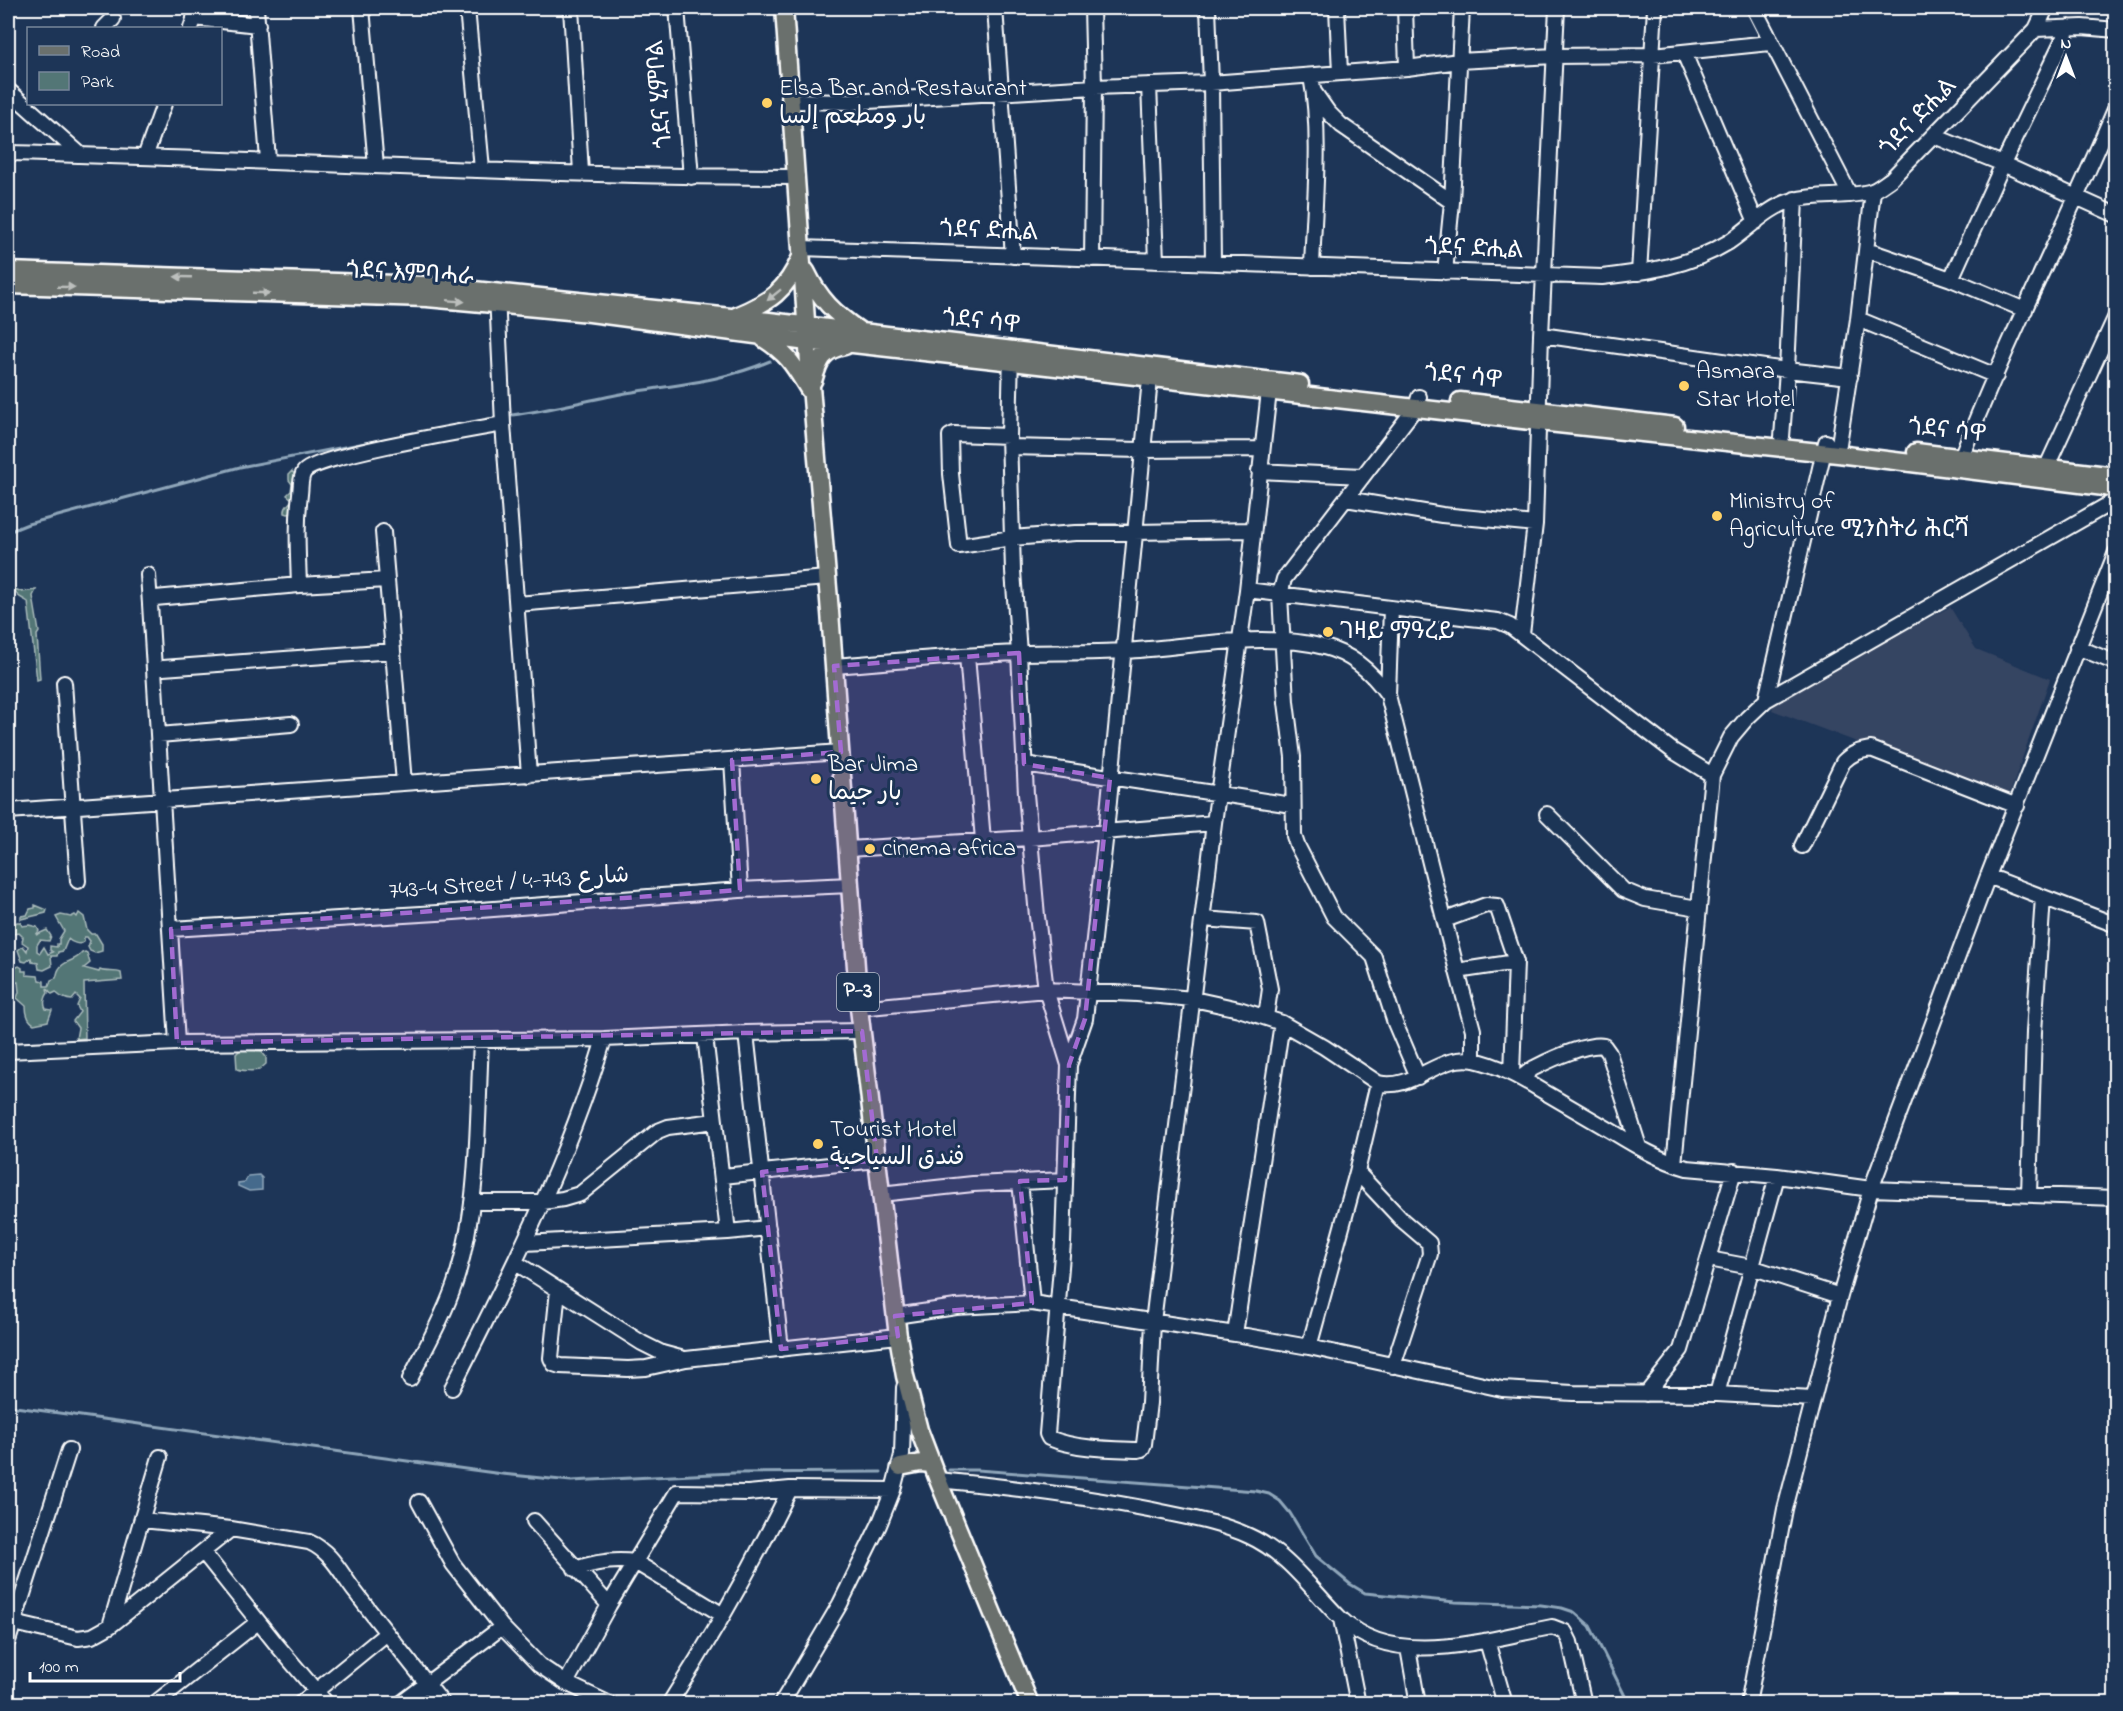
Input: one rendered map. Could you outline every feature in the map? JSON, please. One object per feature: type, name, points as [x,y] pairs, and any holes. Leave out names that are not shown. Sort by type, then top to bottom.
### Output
[{"type":"main road","name":"P-3","points":[[784,8],[859,1008],[895,1316],[911,1403],[931,1464],[1030,1704]]},
{"type":"main road","points":[[731,318],[758,306],[777,294],[793,275],[802,256]]},
{"type":"main road","points":[[802,256],[821,299],[859,338],[835,347],[820,359],[811,391]]},
{"type":"main road","name":"ጎደና እምባሓራ","points":[[8,271],[427,285],[590,313],[758,335],[807,333]]},
{"type":"main road","name":"ጎደና እምባሓራ","points":[[8,285],[427,298],[498,298],[731,318],[807,333]]},
{"type":"main road","name":"ጎደና ሳዋ","points":[[807,333],[1539,416],[1830,446],[2043,473],[2115,476]]},
{"type":"main road","points":[[758,335],[785,354],[811,391]]},
{"type":"main road","name":"ጎደና ሳዋ","points":[[1539,416],[1782,437],[1830,446]]},
{"type":"main road","name":"ጎደና ሳዋ","points":[[2043,473],[2115,490]]},
{"type":"main road","points":[[900,1467],[921,1463],[931,1464]]},
{"type":"street","points":[[256,8],[268,160]]},
{"type":"street","points":[[362,8],[376,166]]},
{"type":"street","points":[[467,8],[482,169]]},
{"type":"street","points":[[571,8],[581,172]]},
{"type":"street","name":"ጎደና ሂምቦል","points":[[677,8],[691,177]]},
{"type":"street","points":[[995,8],[1013,256]]},
{"type":"street","points":[[1092,8],[1094,87],[1092,259]]},
{"type":"street","points":[[1208,8],[1213,263]]},
{"type":"street","points":[[1337,8],[1340,73]]},
{"type":"street","points":[[1405,8],[1407,68]]},
{"type":"street","points":[[1445,272],[1452,202],[1462,8]]},
{"type":"street","points":[[1522,634],[1535,524],[1541,335],[1557,8]]},
{"type":"street","points":[[1639,273],[1655,8]]},
{"type":"street","points":[[1754,8],[1850,195]]},
{"type":"street","name":"ጎደና ድሒል","points":[[802,256],[1013,256],[1602,277],[1676,266],[1710,253],[1782,204],[1795,200],[1873,191],[1891,179],[2036,29],[2046,8]]},
{"type":"street","points":[[194,18],[258,25]]},
{"type":"street","points":[[2036,29],[2069,27],[2115,30]]},
{"type":"street","points":[[1952,279],[2003,164],[2069,27]]},
{"type":"street","points":[[792,101],[852,102],[1094,87],[1211,83],[1407,68],[1459,61],[1554,56],[1653,55],[1770,43]]},
{"type":"street","points":[[1684,53],[1756,222]]},
{"type":"street","points":[[1311,76],[1314,92],[1315,174],[1312,267]]},
{"type":"street","points":[[1149,85],[1156,261]]},
{"type":"street","points":[[8,90],[27,103]]},
{"type":"street","points":[[1314,92],[1328,112],[1341,125],[1452,202]]},
{"type":"street","points":[[145,157],[164,105]]},
{"type":"street","points":[[31,106],[81,155]]},
{"type":"street","points":[[1959,463],[2025,310],[2078,197],[2115,107]]},
{"type":"street","points":[[1934,136],[2003,164],[2115,215]]},
{"type":"street","points":[[8,153],[268,160],[691,177],[797,177]]},
{"type":"street","points":[[1766,699],[1830,446],[1850,377],[1873,191]]},
{"type":"street","points":[[1782,437],[1788,370],[1795,200]]},
{"type":"street","points":[[1867,250],[1952,279],[2025,310]]},
{"type":"street","points":[[498,298],[503,424],[529,775]]},
{"type":"street","points":[[2043,473],[2115,316]]},
{"type":"street","points":[[1858,319],[1996,375]]},
{"type":"street","points":[[1541,335],[1850,377]]},
{"type":"street","points":[[1011,356],[1010,441],[1015,618],[1030,838],[1046,990],[1069,1065]]},
{"type":"street","points":[[1150,373],[1106,832],[1085,1019],[1069,1065],[1063,1243],[1047,1434],[1053,1440],[1077,1445],[1142,1449],[1144,1444],[1149,1403],[1153,1322],[1214,823],[1247,590],[1270,386]]},
{"type":"street","points":[[1417,402],[1284,579],[1280,596],[1286,702],[1293,757],[1292,824],[1297,845],[1334,918],[1374,957],[1395,1023],[1418,1077]]},
{"type":"street","points":[[299,585],[297,515],[304,471],[310,466],[342,456],[503,424]]},
{"type":"street","points":[[1253,530],[1134,531],[1012,538],[959,546],[949,440],[954,434],[1010,441],[1141,450],[1262,449]]},
{"type":"street","points":[[1259,471],[1362,476]]},
{"type":"street","points":[[1346,499],[1442,515],[1535,524]]},
{"type":"street","points":[[1674,1164],[1712,775],[1731,737],[1766,699],[2115,500]]},
{"type":"street","points":[[383,532],[404,783]]},
{"type":"street","points":[[1748,1704],[1785,1509],[1840,1296],[1871,1189],[1988,876],[2115,552]]},
{"type":"street","points":[[148,575],[177,1043]]},
{"type":"street","points":[[518,604],[827,578]]},
{"type":"street","points":[[150,604],[155,598],[299,585],[387,580]]},
{"type":"street","points":[[1247,590],[1280,596],[1498,621],[1522,634],[1673,751],[1712,775]]},
{"type":"street","points":[[1391,608],[1388,695],[1473,1030],[1473,1060]]},
{"type":"street","points":[[834,666],[1019,653],[1123,651],[1284,641],[1327,648],[1344,656],[1366,668],[1388,695]]},
{"type":"street","points":[[2077,648],[2115,663]]},
{"type":"street","points":[[163,668],[393,651]]},
{"type":"street","points":[[967,656],[982,840]]},
{"type":"street","points":[[64,683],[78,881]]},
{"type":"street","points":[[159,735],[291,724]]},
{"type":"street","points":[[1802,846],[1843,762],[1852,753],[1861,750],[1871,749],[2017,806]]},
{"type":"street","points":[[8,811],[841,752]]},
{"type":"street","points":[[732,760],[740,890]]},
{"type":"street","points":[[1024,764],[1292,805]]},
{"type":"street","points":[[1547,814],[1623,890],[1645,899],[1698,908]]},
{"type":"street","points":[[848,849],[1030,838],[1214,823]]},
{"type":"street","points":[[1988,876],[2115,925]]},
{"type":"street","name":"743-4 Street / شارع 743-4","points":[[171,929],[454,912],[740,890],[851,885]]},
{"type":"street","points":[[2029,1194],[2034,1032],[2043,897]]},
{"type":"street","points":[[1445,920],[1486,905],[1497,906],[1516,962],[1517,1076]]},
{"type":"street","points":[[1203,919],[1257,923],[1270,989],[1266,1017]]},
{"type":"street","points":[[1457,971],[1516,962]]},
{"type":"street","points":[[859,1008],[1046,990],[1088,990],[1193,999],[1239,1009],[1282,1023],[1324,1047],[1378,1083],[1395,1084],[1418,1077],[1441,1063],[1473,1060],[1517,1076],[1639,1147],[1687,1168],[1734,1171],[1871,1189],[2115,1198]]},
{"type":"street","points":[[1235,1334],[1282,1023]]},
{"type":"street","points":[[8,1051],[177,1043],[604,1039],[861,1031]]},
{"type":"street","points":[[746,1033],[781,1349]]},
{"type":"street","points":[[705,1036],[728,1232]]},
{"type":"street","points":[[452,1388],[516,1263],[543,1202],[579,1118],[604,1039]]},
{"type":"street","points":[[410,1379],[450,1299],[468,1233],[472,1202],[481,1041]]},
{"type":"street","points":[[1517,1076],[1586,1048],[1596,1045],[1604,1046],[1612,1063],[1639,1147]]},
{"type":"street","points":[[1309,1347],[1357,1172],[1378,1083]]},
{"type":"street","points":[[472,1202],[543,1202],[580,1194],[658,1131],[668,1126],[715,1121]]},
{"type":"street","points":[[723,1176],[877,1161]]},
{"type":"street","points":[[1646,1394],[1681,1350],[1734,1171]]},
{"type":"street","points":[[1357,1172],[1402,1220],[1429,1243],[1431,1248],[1393,1366]]},
{"type":"street","points":[[1717,1394],[1750,1267],[1777,1176]]},
{"type":"street","points":[[880,1194],[973,1184],[1065,1180]]},
{"type":"street","points":[[1020,1181],[1032,1304]]},
{"type":"street","points":[[525,1243],[768,1228]]},
{"type":"street","points":[[1709,1259],[1750,1267],[1840,1296]]},
{"type":"street","points":[[516,1263],[642,1342],[662,1353],[686,1359]]},
{"type":"street","points":[[558,1290],[551,1358],[554,1364],[646,1368],[686,1359],[898,1336]]},
{"type":"street","points":[[895,1316],[956,1307],[1032,1304],[1309,1347],[1502,1389],[1717,1394],[1813,1399]]},
{"type":"street","points":[[781,1704],[840,1604],[879,1525],[893,1490],[900,1467],[905,1376]]},
{"type":"street","points":[[8,1641],[69,1450]]},
{"type":"street","points":[[110,1626],[160,1457]]},
{"type":"street","points":[[938,1480],[1046,1492],[1121,1504],[1200,1520],[1248,1535],[1287,1561],[1341,1619],[1364,1636],[1379,1642],[1408,1648],[1487,1641],[1552,1628],[1564,1632],[1570,1642],[1584,1704]]},
{"type":"street","points":[[566,1683],[609,1605],[677,1492],[748,1493],[790,1489],[893,1490]]},
{"type":"street","points":[[669,1704],[757,1556],[790,1489]]},
{"type":"street","points":[[419,1502],[453,1564],[502,1627],[539,1665],[566,1683],[610,1704]]},
{"type":"street","points":[[142,1520],[231,1529],[309,1542],[320,1547],[328,1554],[354,1591],[443,1704]]},
{"type":"street","points":[[534,1521],[609,1605]]},
{"type":"street","points":[[14,1623],[78,1638],[92,1636],[110,1626],[231,1529]]},
{"type":"street","points":[[203,1552],[327,1704]]},
{"type":"street","points":[[575,1569],[594,1563],[618,1560],[635,1562],[723,1615]]},
{"type":"street","points":[[1341,1619],[1358,1704]]},
{"type":"street","points":[[154,1704],[258,1622]]},
{"type":"street","points":[[400,1704],[502,1627]]},
{"type":"street","points":[[300,1704],[387,1633]]},
{"type":"street","points":[[1487,1641],[1504,1704]]},
{"type":"street","points":[[1408,1648],[1418,1704]]},
{"type":"highlighted area","points":[[1019,653],[1024,764],[1110,778],[1085,1019],[1069,1065],[1065,1180],[1020,1181],[1032,1303],[895,1316],[898,1336],[781,1349],[762,1172],[877,1160],[862,1031],[177,1043],[171,929],[740,890],[732,760],[841,752],[834,666]]},
{"type":"shaded area","points":[[1950,607],[1976,649],[2050,679],[2008,799],[1772,710],[1776,698]]},
{"type":"shaded area","points":[[259,1175],[262,1178],[262,1190],[249,1191],[238,1186],[238,1183],[245,1182],[248,1176]]},
{"type":"green space","points":[[292,471],[295,475],[292,513],[288,514],[285,510],[292,499],[287,495],[291,491],[292,484],[289,474]]},
{"type":"green space","points":[[15,589],[22,592],[36,590],[33,596],[39,632],[37,635],[40,679],[37,680],[28,602],[18,596]]},
{"type":"green space","points":[[35,905],[47,910],[46,913],[21,919],[21,916],[27,915],[30,909],[35,908]]},
{"type":"green space","points":[[79,913],[84,917],[87,930],[91,934],[96,934],[102,944],[102,951],[95,953],[90,951],[88,947],[90,941],[87,937],[84,937],[84,942],[80,944],[68,939],[63,951],[58,952],[57,956],[51,956],[52,966],[44,970],[39,969],[38,963],[32,962],[31,958],[26,962],[22,961],[18,950],[23,946],[27,951],[28,946],[22,942],[23,937],[19,933],[13,934],[9,931],[13,925],[20,922],[22,926],[37,927],[39,931],[36,935],[47,930],[51,936],[49,941],[40,940],[37,951],[40,953],[44,947],[48,954],[53,952],[50,946],[57,947],[64,931],[56,917],[75,915],[77,917]]},
{"type":"green space","points":[[8,915],[13,918],[13,925],[8,927]]},
{"type":"green space","points":[[85,952],[90,963],[84,968],[99,972],[100,970],[119,972],[122,980],[84,983],[85,1038],[76,1039],[78,1028],[73,1021],[80,1012],[77,1006],[80,999],[76,995],[72,1000],[56,992],[52,994],[47,988],[45,1005],[46,1009],[52,1010],[48,1021],[34,1024],[27,1016],[26,1006],[17,998],[18,982],[8,983],[8,971],[19,966],[22,971],[26,971],[26,975],[38,976],[39,980],[44,981],[44,986],[49,986],[51,980],[56,978],[61,966]]},
{"type":"green space","points":[[240,1050],[261,1051],[266,1057],[266,1064],[259,1070],[237,1069],[236,1054]]},
{"type":"waterway","points":[[512,415],[716,378],[770,361]]},
{"type":"waterway","points":[[8,532],[28,524],[240,467],[495,418]]},
{"type":"waterway","points":[[8,1406],[502,1474],[571,1481],[733,1473],[881,1472]]},
{"type":"waterway","points":[[949,1470],[977,1470],[1256,1491],[1269,1494],[1280,1501],[1290,1513],[1316,1556],[1350,1584],[1365,1593],[1455,1602],[1541,1605],[1574,1612],[1590,1626],[1629,1704]]},
{"type":"place","name":"Elsa Bar and Restaurant بار ومطعم إلسا","points":[[767,103]]},
{"type":"place","name":"Asmara Star Hotel","points":[[1684,386]]},
{"type":"place","name":"Ministry of Agriculture ሚንስትሪ ሕርሻ","points":[[1717,516]]},
{"type":"place","name":"ገዛይ ማዓረይ","points":[[1328,632]]},
{"type":"place","name":"Bar Jima بار جيما","points":[[816,779]]},
{"type":"place","name":"cinema africa","points":[[870,849]]},
{"type":"place","name":"Tourist Hotel فندق السياحية","points":[[818,1144]]}]
